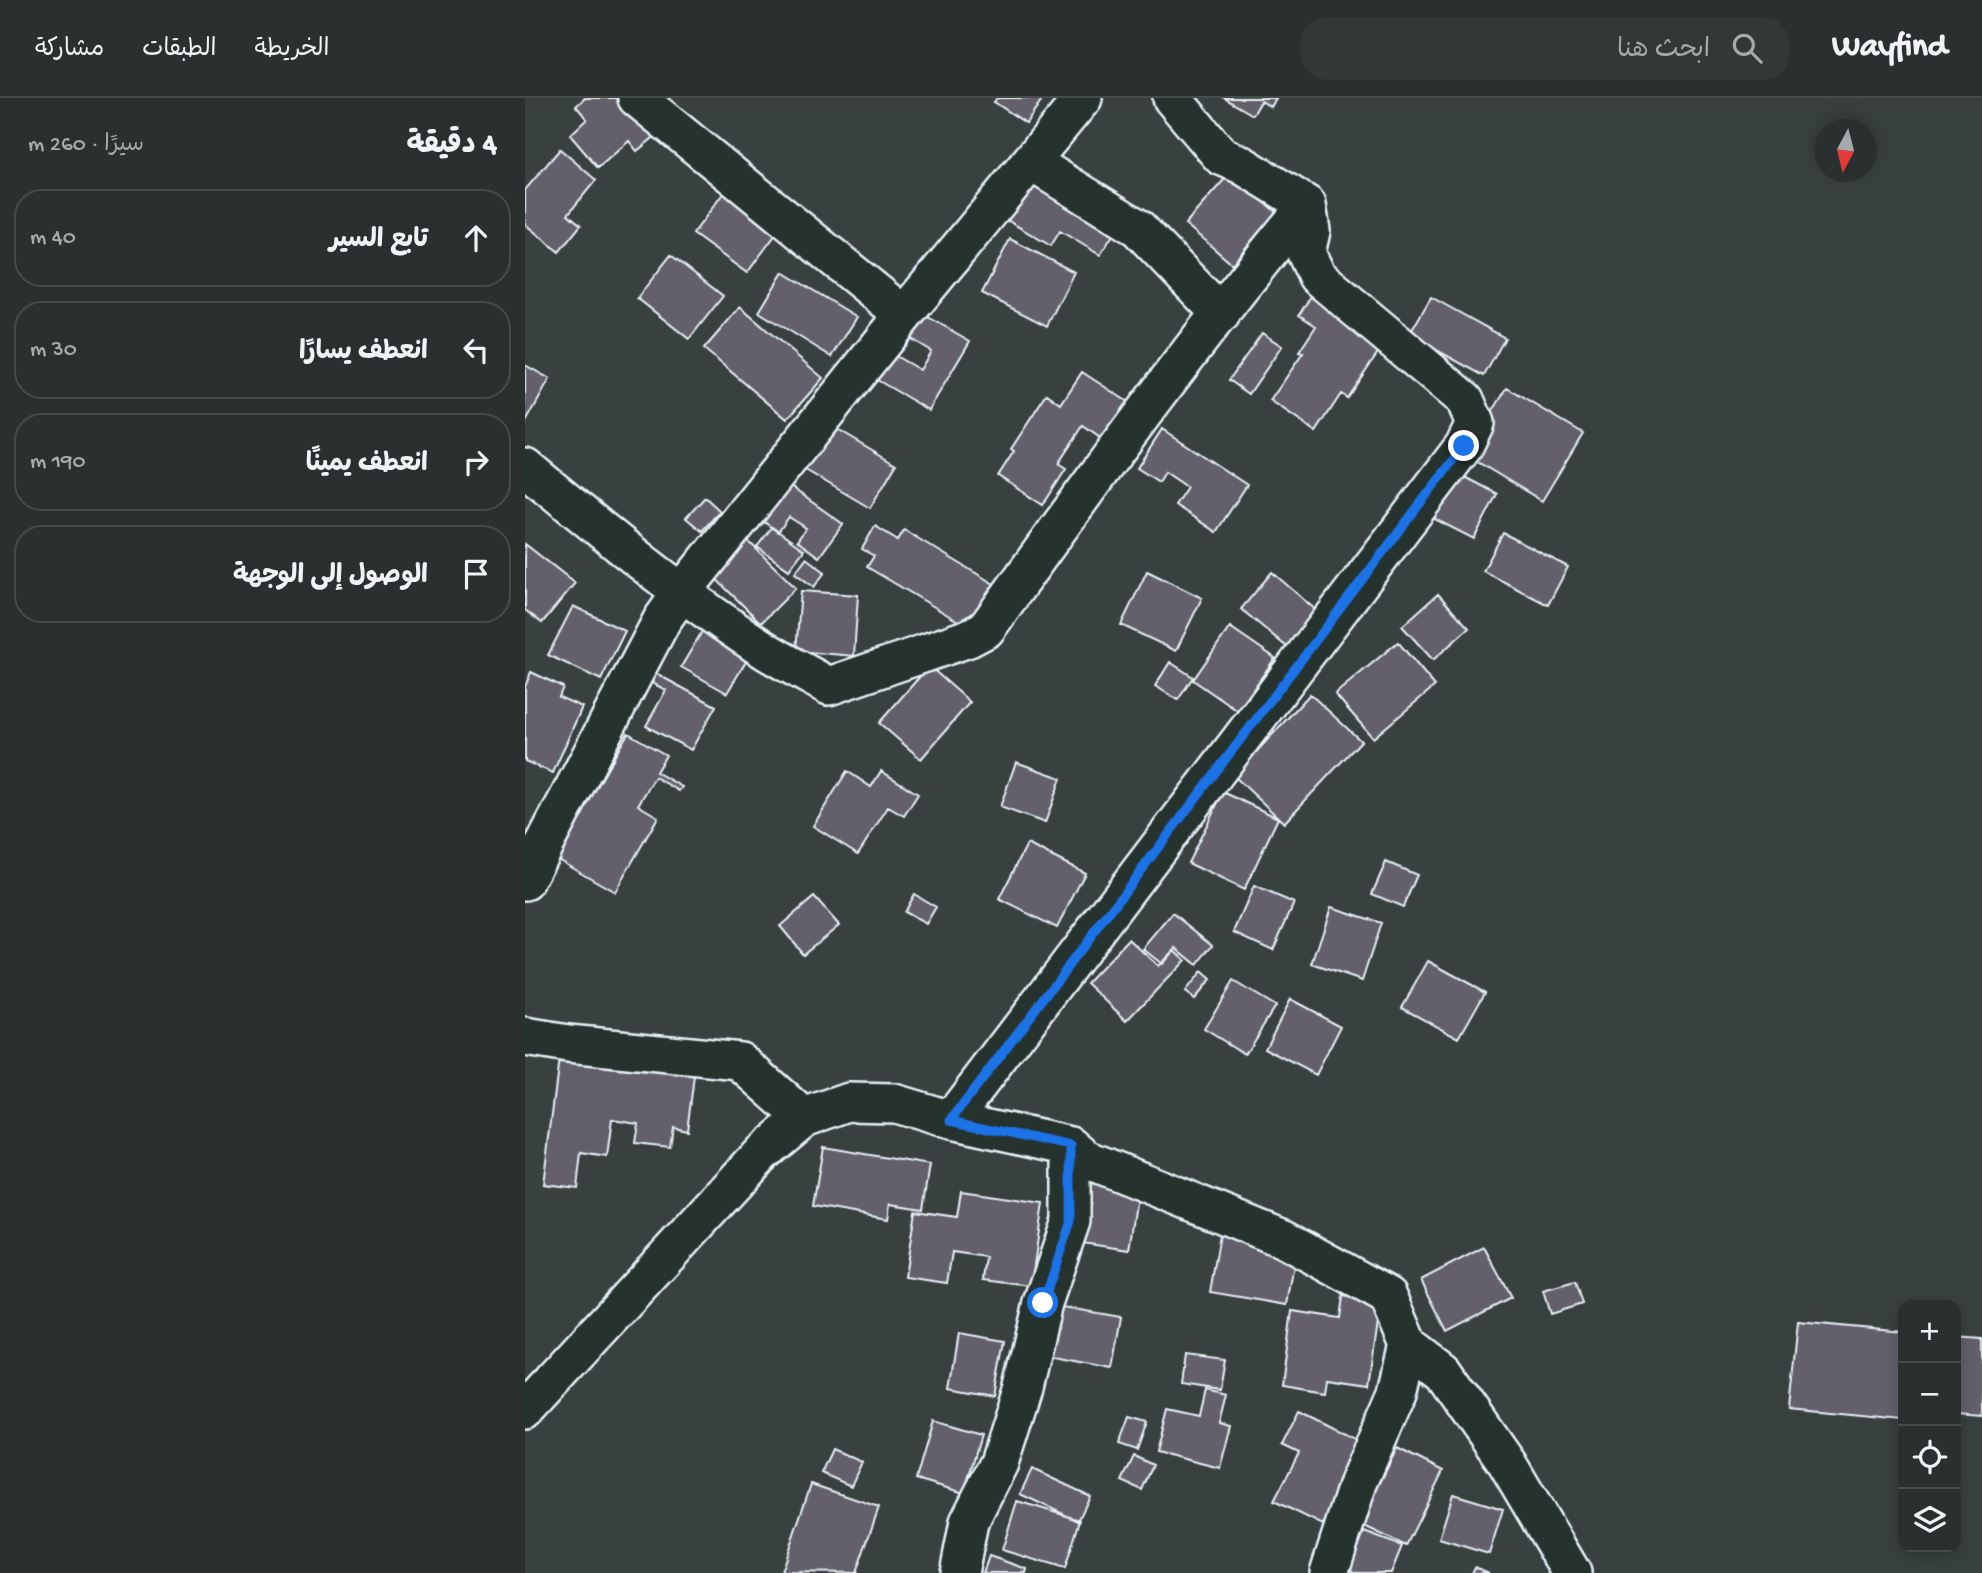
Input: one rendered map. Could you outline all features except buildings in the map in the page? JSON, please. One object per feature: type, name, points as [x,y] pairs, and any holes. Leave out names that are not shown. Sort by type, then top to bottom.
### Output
[{"type":"street","points":[[637,98],[904,315]]},
{"type":"street","points":[[525,881],[662,620],[904,315],[1083,98]]},
{"type":"street","points":[[951,1120],[1464,446],[1475,423],[1465,400],[1317,276],[1306,253],[1311,231],[1307,205],[1242,165],[1221,156],[1172,98]]},
{"type":"street","points":[[1031,162],[1138,228],[1221,314]]},
{"type":"street","points":[[525,467],[608,536],[682,592],[769,652],[829,686],[969,638],[986,629],[1119,443],[1307,205]]},
{"type":"street","points":[[525,1037],[568,1044],[740,1061],[804,1118]]},
{"type":"street","points":[[525,1410],[762,1153],[804,1118],[849,1102],[894,1103],[951,1120],[1071,1146],[1086,1159],[1284,1239],[1388,1297],[1409,1345],[1443,1371],[1507,1463],[1572,1573]]},
{"type":"street","points":[[959,1573],[969,1522],[999,1463],[1023,1387],[1043,1303],[1071,1221],[1071,1146]]},
{"type":"street","points":[[1329,1573],[1358,1483],[1398,1391],[1409,1345]]},
{"type":"route","points":[[1043,1303],[1071,1221],[1071,1146],[951,1120],[1464,446]]}]
